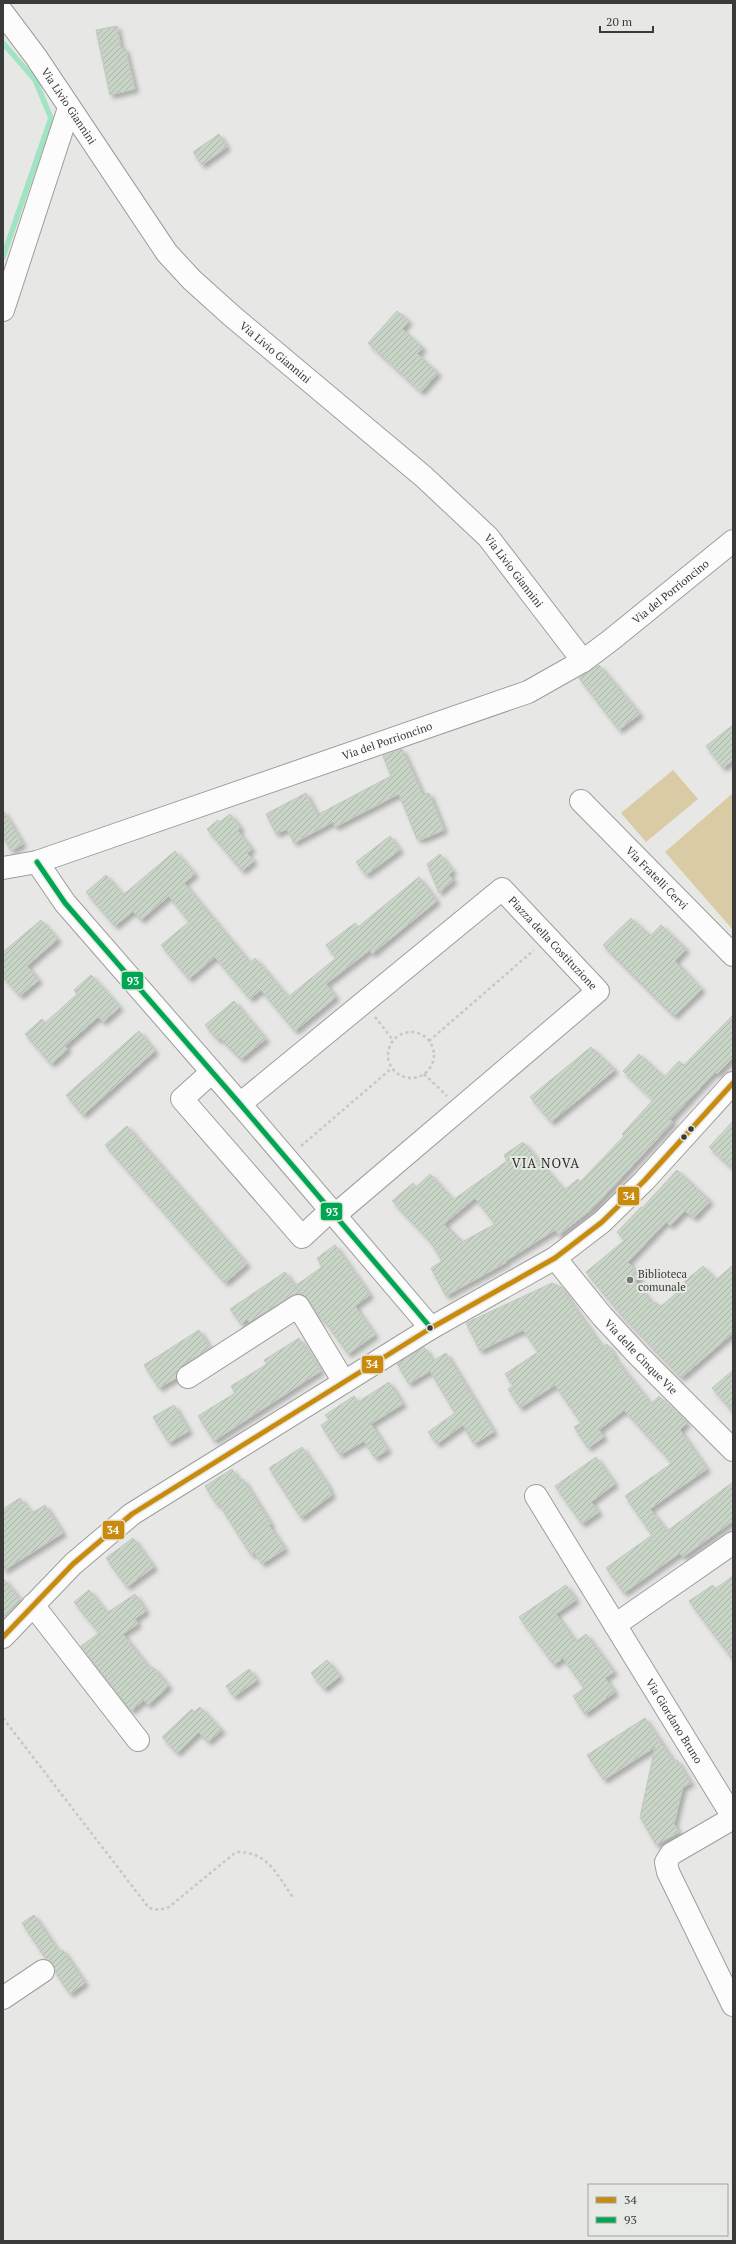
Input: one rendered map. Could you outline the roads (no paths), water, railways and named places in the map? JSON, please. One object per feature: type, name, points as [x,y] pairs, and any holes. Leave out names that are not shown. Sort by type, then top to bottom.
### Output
[{"type":"street","name":"Via Livio Giannini","points":[[3,13],[14,25],[167,253],[192,280],[232,316],[424,477],[488,537],[583,661]]},
{"type":"street","points":[[3,310],[69,108]]},
{"type":"street","name":"Via del Porrioncino","points":[[3,868],[37,862],[528,692],[583,661],[730,548]]},
{"type":"street","name":"Via Fratelli Cervi","points":[[581,801],[733,955]]},
{"type":"street","points":[[37,862],[65,903],[287,1158],[431,1328]]},
{"type":"street","name":"Piazza della Costituzione","points":[[212,1072],[182,1099],[302,1237],[459,1109],[598,991],[502,889],[240,1104]]},
{"type":"street","points":[[3,1637],[73,1564],[132,1514],[431,1328],[555,1258],[608,1217],[733,1083]]},
{"type":"street","name":"Via delle Cinque Vie","points":[[555,1258],[602,1316],[638,1355],[733,1450]]},
{"type":"street","points":[[188,1378],[298,1306],[344,1382]]},
{"type":"street","name":"Via Giordano Bruno","points":[[536,1496],[733,1818]]},
{"type":"street","points":[[615,1625],[733,1543]]},
{"type":"street","points":[[33,1605],[138,1740]]},
{"type":"street","points":[[733,1818],[672,1854],[666,1862],[668,1872],[733,2005]]},
{"type":"street","points":[[3,1998],[43,1971]]},
{"type":"waterway","points":[[3,43],[35,80],[51,118],[3,257]]},
{"type":"place","name":"Biblioteca comunale","points":[[630,1280]]},
{"type":"district","name":"VIA NOVA","points":[[546,1163]]}]
